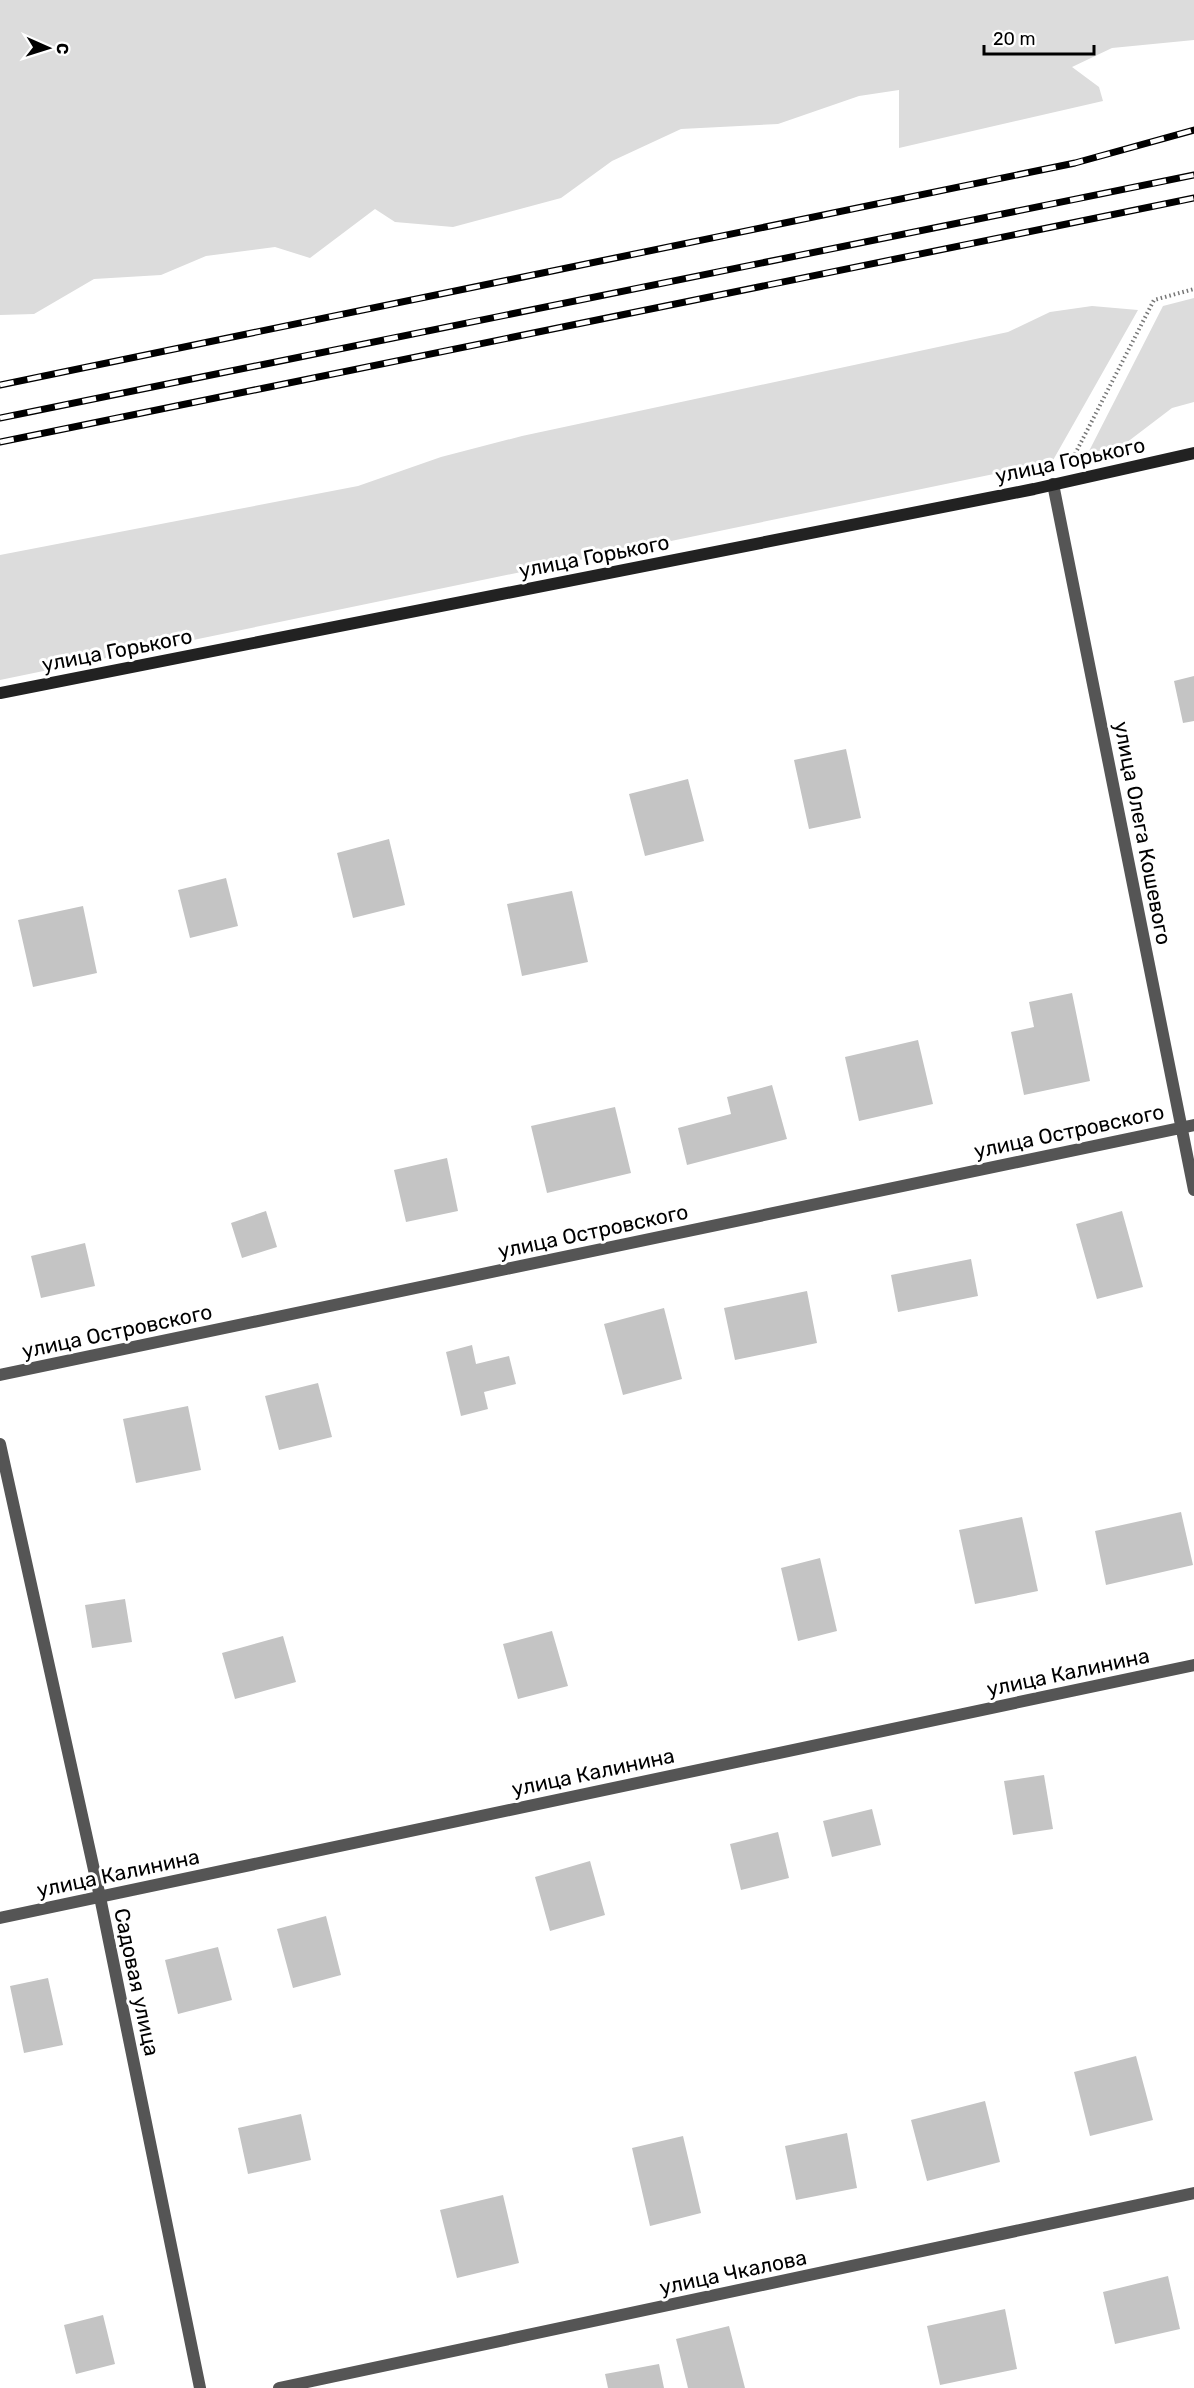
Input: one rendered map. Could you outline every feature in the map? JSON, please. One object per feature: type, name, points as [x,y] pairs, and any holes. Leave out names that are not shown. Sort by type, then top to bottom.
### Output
[{"type":"street","name":"улица Горького","points":[[0,693],[1053,484],[1194,453]]},
{"type":"street","name":"улица Олега Кошевого","points":[[1053,484],[1188,1126],[1194,1190]]},
{"type":"street","name":"улица Островского","points":[[0,1375],[1188,1126]]},
{"type":"street","name":"Садовая улица","points":[[0,1444],[100,1897],[200,2388]]},
{"type":"street","name":"улица Калинина","points":[[0,1918],[1194,1665]]},
{"type":"street","name":"улица Чкалова","points":[[279,2388],[1194,2193]]},
{"type":"path","points":[[1053,484],[1080,447],[1154,300],[1194,289]]},
{"type":"shaded area","points":[[0,0],[1194,0],[1194,40],[1112,48],[1072,67],[1099,87],[1103,101],[899,148],[899,90],[859,96],[778,124],[681,129],[612,161],[561,198],[453,227],[395,222],[375,209],[310,258],[275,247],[206,256],[161,275],[94,279],[34,314],[0,315]]},
{"type":"shaded area","points":[[1194,298],[1194,402],[1172,408],[1126,443],[1087,455],[1163,306]]},
{"type":"shaded area","points":[[1092,306],[1138,310],[1052,462],[0,680],[0,555],[358,486],[441,457],[522,436],[1008,332],[1050,312]]},
{"type":"building","points":[[1194,676],[1194,721],[1183,723],[1174,681]]},
{"type":"building","points":[[846,749],[861,818],[809,829],[794,760]]},
{"type":"building","points":[[688,779],[704,841],[645,856],[629,794]]},
{"type":"building","points":[[389,839],[405,905],[353,918],[337,853]]},
{"type":"building","points":[[226,878],[238,926],[190,938],[178,890]]},
{"type":"building","points":[[572,891],[588,962],[522,976],[507,904]]},
{"type":"building","points":[[83,906],[97,973],[33,987],[18,920]]},
{"type":"building","points":[[1072,993],[1090,1081],[1024,1095],[1011,1032],[1034,1027],[1029,1002]]},
{"type":"building","points":[[918,1040],[933,1104],[859,1121],[845,1057]]},
{"type":"building","points":[[772,1085],[787,1139],[687,1165],[678,1128],[731,1114],[727,1097]]},
{"type":"building","points":[[615,1107],[631,1173],[547,1193],[531,1126]]},
{"type":"building","points":[[447,1158],[458,1211],[406,1222],[394,1170]]},
{"type":"building","points":[[266,1211],[277,1247],[242,1258],[231,1223]]},
{"type":"building","points":[[1122,1211],[1143,1287],[1097,1299],[1076,1224]]},
{"type":"building","points":[[85,1243],[95,1286],[41,1298],[31,1256]]},
{"type":"building","points":[[971,1259],[978,1296],[898,1312],[891,1275]]},
{"type":"building","points":[[807,1291],[817,1343],[735,1360],[724,1308]]},
{"type":"building","points":[[664,1308],[682,1379],[623,1395],[604,1324]]},
{"type":"building","points":[[472,1345],[476,1364],[509,1356],[516,1384],[484,1392],[488,1409],[461,1416],[446,1352]]},
{"type":"building","points":[[318,1383],[332,1437],[279,1450],[265,1396]]},
{"type":"building","points":[[188,1406],[201,1470],[136,1483],[123,1419]]},
{"type":"building","points":[[1181,1512],[1193,1565],[1106,1585],[1095,1531]]},
{"type":"building","points":[[1022,1517],[1038,1591],[975,1604],[959,1530]]},
{"type":"building","points":[[820,1558],[837,1631],[798,1641],[781,1568]]},
{"type":"building","points":[[125,1599],[132,1642],[92,1648],[85,1605]]},
{"type":"building","points":[[552,1631],[568,1686],[518,1699],[503,1644]]},
{"type":"building","points":[[283,1636],[296,1682],[235,1699],[222,1653]]},
{"type":"building","points":[[1044,1775],[1053,1829],[1013,1835],[1004,1781]]},
{"type":"building","points":[[872,1809],[881,1845],[832,1857],[823,1821]]},
{"type":"building","points":[[778,1832],[789,1878],[741,1890],[730,1844]]},
{"type":"building","points":[[590,1861],[605,1915],[550,1931],[535,1877]]},
{"type":"building","points":[[326,1916],[341,1975],[293,1988],[277,1929]]},
{"type":"building","points":[[218,1947],[232,2000],[178,2014],[165,1960]]},
{"type":"building","points":[[48,1978],[63,2045],[24,2053],[10,1986]]},
{"type":"building","points":[[1136,2056],[1153,2120],[1090,2136],[1074,2072]]},
{"type":"building","points":[[985,2101],[1000,2162],[927,2181],[911,2120]]},
{"type":"building","points":[[301,2114],[311,2160],[248,2174],[238,2128]]},
{"type":"building","points":[[847,2133],[857,2188],[796,2200],[785,2146]]},
{"type":"building","points":[[683,2136],[701,2213],[650,2226],[632,2148]]},
{"type":"building","points":[[503,2195],[519,2263],[457,2278],[440,2210]]},
{"type":"building","points":[[1168,2276],[1180,2329],[1115,2344],[1103,2292]]},
{"type":"building","points":[[1005,2309],[1017,2369],[940,2385],[927,2326]]},
{"type":"building","points":[[103,2315],[115,2364],[76,2374],[64,2325]]},
{"type":"building","points":[[729,2326],[745,2388],[688,2388],[676,2339]]},
{"type":"building","points":[[659,2364],[664,2388],[608,2388],[605,2374]]},
{"type":"railway","points":[[0,385],[1075,163],[1194,130]]},
{"type":"railway","points":[[0,418],[1194,175]]},
{"type":"railway","points":[[0,442],[1194,198]]}]
